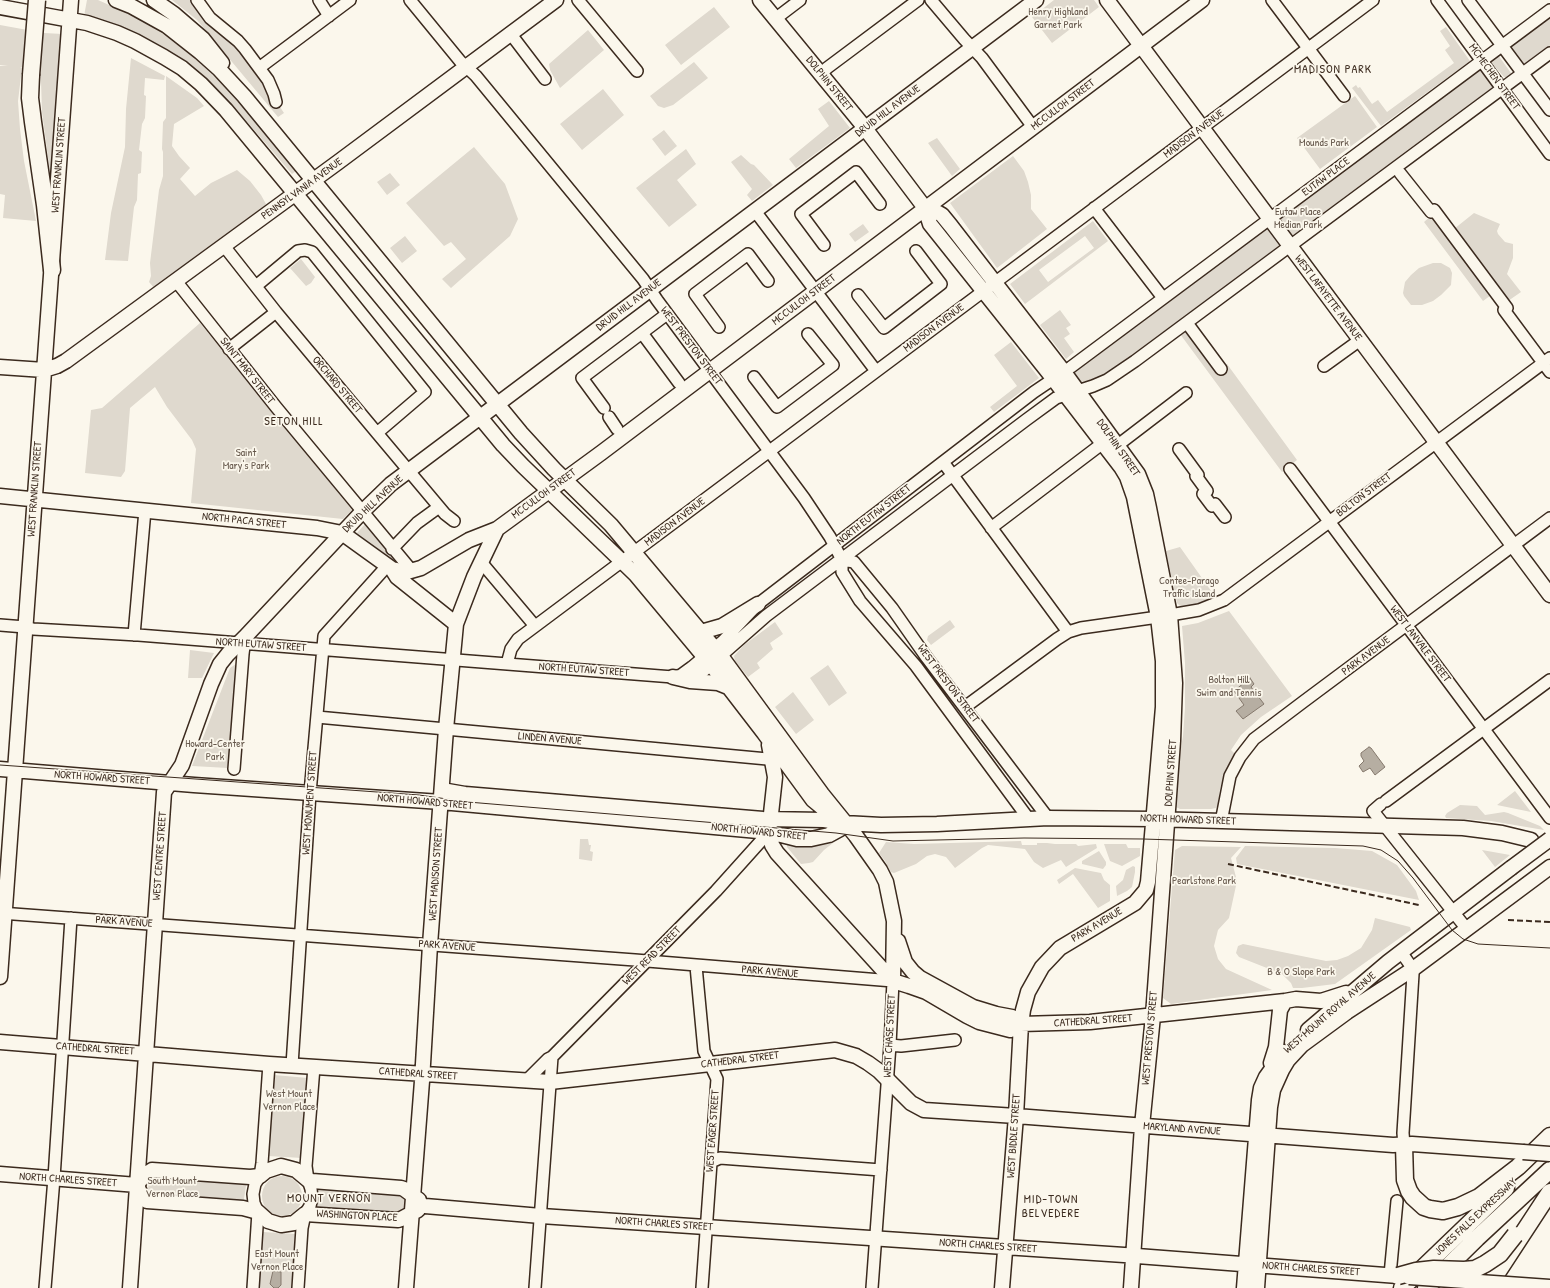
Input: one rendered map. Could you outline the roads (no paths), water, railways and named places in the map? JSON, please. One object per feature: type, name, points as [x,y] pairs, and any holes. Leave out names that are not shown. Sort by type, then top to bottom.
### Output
[{"type":"highway","points":[[37,0],[30,98],[45,204],[52,270]]},
{"type":"highway","points":[[1404,1144],[1405,1180],[1409,1191],[1424,1207],[1443,1210],[1468,1204],[1485,1193],[1518,1166],[1550,1136]]},
{"type":"highway","name":"JONES FALLS EXPRESSWAY","points":[[1394,1280],[1464,1227],[1550,1148]]},
{"type":"highway","name":"JONES FALLS EXPRESSWAY","points":[[1426,1288],[1550,1170]]},
{"type":"highway","points":[[1491,1282],[1517,1237],[1550,1192]]},
{"type":"highway","points":[[1394,1280],[1416,1271],[1434,1269],[1464,1270],[1475,1268],[1485,1264],[1500,1254],[1517,1237]]},
{"type":"main road","name":"WEST FRANKLIN STREET","points":[[0,977],[2,913],[16,771],[70,0]]},
{"type":"main road","points":[[116,0],[149,16],[181,37],[219,70],[244,96]]},
{"type":"main road","points":[[154,0],[174,14],[203,40],[225,68],[244,96],[312,181],[521,433],[611,524],[701,632],[728,687],[764,734],[778,760],[822,809],[844,823]]},
{"type":"main road","name":"PENNSYLVANIA AVENUE","points":[[44,370],[57,366],[66,361],[295,194],[556,0]]},
{"type":"main road","name":"DOLPHIN STREET","points":[[760,0],[865,129],[925,208],[930,224],[989,286],[1059,375],[1126,477],[1134,497],[1164,616],[1164,683],[1161,740],[1153,819]]},
{"type":"main road","name":"DRUID HILL AVENUE","points":[[243,641],[342,533],[391,484],[1036,0]]},
{"type":"main road","name":"WEST LAFAYETTE AVENUE","points":[[1107,0],[1550,595]]},
{"type":"main road","name":"MCCULLOH STREET","points":[[412,571],[421,568],[469,540],[497,529],[1202,0]]},
{"type":"main road","points":[[0,7],[69,19],[101,28],[135,41],[155,51],[182,68],[201,84],[226,110],[503,445],[549,491],[623,560],[713,656],[872,858],[886,882],[903,957],[913,972],[973,1007],[1012,1017],[1021,1024],[1010,1030],[985,1024],[967,1016],[926,992],[893,981],[895,927]]},
{"type":"main road","points":[[0,367],[44,370]]},
{"type":"main road","name":"DOLPHIN STREET","points":[[1072,393],[1118,445],[1138,474],[1146,494],[1175,683],[1167,819]]},
{"type":"main road","name":"NORTH PACA STREET","points":[[0,496],[317,528],[342,533],[390,567],[397,577],[456,624]]},
{"type":"main road","name":"WEST MADISON STREET","points":[[406,1288],[416,1205],[430,945],[446,729],[456,624],[481,562],[497,529]]},
{"type":"main road","points":[[390,567],[402,572],[412,571]]},
{"type":"main road","points":[[701,632],[722,626],[758,604]]},
{"type":"main road","name":"WEST CENTRE STREET","points":[[130,1288],[164,792],[182,765],[217,670],[228,654],[243,641]]},
{"type":"main road","points":[[673,677],[690,681],[718,683],[728,687]]},
{"type":"main road","points":[[770,826],[778,760]]},
{"type":"main road","name":"NORTH HOWARD STREET","points":[[0,769],[310,793],[442,796],[465,794],[770,826],[824,820],[844,823],[881,825],[930,824],[1028,818],[1167,819],[1221,822],[1463,828],[1502,833],[1531,840]]},
{"type":"main road","name":"PARK AVENUE","points":[[1021,1024],[1028,992],[1034,980],[1048,960],[1070,941],[1135,902],[1146,890],[1149,878],[1153,819]]},
{"type":"main road","name":"WEST PRESTON STREET","points":[[1131,1288],[1142,1126],[1167,819]]},
{"type":"main road","name":"NORTH HOWARD STREET","points":[[770,826],[797,839],[811,839],[836,833],[844,823]]},
{"type":"main road","name":"WEST CHASE STREET","points":[[770,826],[772,845],[771,851],[893,981]]},
{"type":"main road","name":"WEST MOUNT ROYAL AVENUE","points":[[1252,1265],[1262,1134],[1259,1100],[1261,1088],[1278,1058],[1291,1044],[1401,952],[1452,911],[1550,839]]},
{"type":"main road","points":[[1531,882],[1539,869],[1550,861]]},
{"type":"main road","name":"WEST MOUNT ROYAL AVENUE","points":[[1262,1134],[1270,1107],[1273,1090],[1288,1060],[1302,1045],[1347,1012],[1413,969],[1466,928],[1546,870]]},
{"type":"main road","name":"CATHEDRAL STREET","points":[[1021,1024],[1067,1024],[1152,1016],[1296,999],[1321,1001],[1358,988]]},
{"type":"main road","points":[[1266,1077],[1276,1047],[1280,1010],[1285,1001]]},
{"type":"main road","name":"CATHEDRAL STREET","points":[[1285,1001],[1328,1013],[1347,1012]]},
{"type":"main road","name":"WEST BIDDLE STREET","points":[[1002,1288],[1016,1116],[1021,1024]]},
{"type":"main road","name":"CATHEDRAL STREET","points":[[0,1042],[269,1064],[550,1082],[835,1050]]},
{"type":"main road","name":"MARYLAND AVENUE","points":[[835,1050],[862,1059],[873,1066],[911,1103],[924,1110],[1550,1154]]},
{"type":"main road","points":[[137,1185],[142,1176],[152,1170],[250,1178],[260,1176],[274,1167],[281,1166],[296,1170],[308,1180],[401,1188],[416,1205]]},
{"type":"main road","name":"NORTH CHARLES STREET","points":[[0,1174],[137,1185]]},
{"type":"main road","name":"WASHINGTON PLACE","points":[[137,1185],[145,1200],[153,1202],[243,1208],[258,1212],[268,1221],[281,1225],[294,1223],[305,1214],[398,1220],[416,1205]]},
{"type":"main road","name":"NORTH CHARLES STREET","points":[[416,1205],[706,1228],[1005,1247],[1252,1265],[1394,1280],[1491,1282],[1550,1287]]},
{"type":"main road","points":[[1244,1288],[1252,1265]]},
{"type":"main road","points":[[1252,1265],[1257,1288]]},
{"type":"street","points":[[198,0],[210,18],[238,41],[259,68],[268,80],[276,102]]},
{"type":"street","points":[[319,0],[329,16]]},
{"type":"street","points":[[259,68],[350,0]]},
{"type":"street","name":"WEST PRESTON STREET","points":[[410,0],[476,76],[625,257],[650,290],[804,498],[835,544],[842,560],[842,572],[860,601],[916,666],[1028,818]]},
{"type":"street","points":[[578,0],[637,71]]},
{"type":"street","points":[[775,19],[800,0]]},
{"type":"street","points":[[821,74],[918,0]]},
{"type":"street","points":[[931,0],[982,58],[1033,127]]},
{"type":"street","points":[[1272,0],[1344,96]]},
{"type":"street","name":"MADISON AVENUE","points":[[507,664],[511,649],[518,639],[1373,0]]},
{"type":"street","name":"MCMECHEN STREET","points":[[1437,0],[1550,154]]},
{"type":"street","points":[[1468,0],[1550,110]]},
{"type":"street","name":"EUTAW PLACE","points":[[1059,375],[1550,10]]},
{"type":"street","points":[[510,33],[545,79]]},
{"type":"street","points":[[1072,393],[1107,380],[1122,370],[1550,53]]},
{"type":"street","points":[[824,245],[801,214],[856,172],[880,204]]},
{"type":"street","points":[[1400,173],[1433,211],[1505,309],[1546,360],[1550,372]]},
{"type":"street","points":[[1094,208],[1163,298]]},
{"type":"street","points":[[755,211],[876,371]]},
{"type":"street","name":"ORCHARD STREET","points":[[224,246],[276,312],[376,433],[445,514],[454,521]]},
{"type":"street","points":[[256,286],[298,252],[305,250],[312,252],[425,392],[376,433]]},
{"type":"street","points":[[858,295],[884,328],[941,284],[916,251]]},
{"type":"street","points":[[718,327],[695,294],[748,254],[768,281]]},
{"type":"street","name":"SAINT MARY STREET","points":[[176,281],[392,549],[412,571]]},
{"type":"street","points":[[230,349],[276,312]]},
{"type":"street","points":[[617,429],[582,378],[667,314]]},
{"type":"street","points":[[1187,323],[1221,368]]},
{"type":"street","points":[[642,333],[679,383]]},
{"type":"street","points":[[754,377],[777,407],[833,365],[808,334]]},
{"type":"street","points":[[1324,366],[1360,340]]},
{"type":"street","name":"BOLTON STREET","points":[[965,707],[1057,638],[1068,632],[1081,628],[1199,610],[1224,600],[1546,360]]},
{"type":"street","name":"NORTH EUTAW STREET","points":[[690,681],[758,604],[1034,392],[1059,375]]},
{"type":"street","name":"NORTH EUTAW STREET","points":[[0,625],[33,629],[243,641],[452,660],[673,677],[685,673],[713,656],[1056,398],[1072,393]]},
{"type":"street","points":[[1118,445],[1186,394]]},
{"type":"street","points":[[991,528],[1103,443]]},
{"type":"street","points":[[1179,449],[1198,475],[1196,476],[1207,491],[1203,494],[1212,506],[1215,504],[1225,517]]},
{"type":"street","points":[[942,462],[1068,632]]},
{"type":"street","name":"WEST LANVALE STREET","points":[[1290,469],[1550,818]]},
{"type":"street","points":[[392,549],[418,522],[439,507]]},
{"type":"street","points":[[134,635],[145,510]]},
{"type":"street","name":"PARK AVENUE","points":[[1221,822],[1230,776],[1246,748],[1264,731],[1550,518]]},
{"type":"street","name":"WEST PRESTON STREET","points":[[842,560],[854,562],[875,586],[1048,818]]},
{"type":"street","points":[[481,562],[535,626]]},
{"type":"street","name":"WEST MONUMENT STREET","points":[[292,1065],[310,793],[324,636],[390,567]]},
{"type":"street","points":[[234,769],[243,641]]},
{"type":"street","points":[[1466,928],[1373,810],[1550,680]]},
{"type":"street","name":"LINDEN AVENUE","points":[[317,717],[778,760]]},
{"type":"street","name":"WEST READ STREET","points":[[526,1081],[548,1059],[552,1057],[716,891],[770,826]]},
{"type":"street","points":[[749,853],[771,851]]},
{"type":"street","name":"PARK AVENUE","points":[[2,913],[647,961],[893,981]]},
{"type":"street","points":[[45,1288],[54,1178],[71,918]]},
{"type":"street","points":[[1401,952],[1413,969],[1403,1133],[1404,1144]]},
{"type":"street","name":"WEST EAGER STREET","points":[[696,966],[704,1051],[715,1074],[717,1084],[702,1288]]},
{"type":"street","name":"WEST CHASE STREET","points":[[872,1288],[890,1045],[893,981]]},
{"type":"street","points":[[890,1045],[901,1046],[955,1040]]},
{"type":"street","points":[[535,1288],[552,1057]]},
{"type":"street","points":[[253,1288],[258,1212],[254,1203],[253,1194],[255,1184],[260,1176],[263,1156],[269,1064]]},
{"type":"street","points":[[298,1288],[302,1228],[305,1214],[310,1206],[312,1198],[306,1166],[314,1067]]},
{"type":"street","points":[[711,1162],[720,1158],[880,1170]]},
{"type":"street","points":[[1394,1280],[1397,1201]]},
{"type":"tram line","points":[[0,765],[419,795],[468,802],[836,833],[893,841],[1024,838],[1143,839],[1363,846],[1381,850],[1398,861],[1413,878],[1452,930],[1463,939],[1478,944],[1550,948]]},
{"type":"tram line","points":[[1545,1288],[1550,1282]]},
{"type":"railway","points":[[1228,864],[1419,905]]},
{"type":"railway","points":[[1508,920],[1550,922]]},
{"type":"district","name":"MADISON PARK","points":[[1333,70]]},
{"type":"district","name":"SETON HILL","points":[[294,422]]},
{"type":"district","name":"MOUNT VERNON","points":[[329,1199]]},
{"type":"district","name":"MID-TOWN BELVEDERE","points":[[1051,1207]]},
{"type":"park label","name":"Henry Highland Garnet Park","points":[[1058,18]]},
{"type":"park label","name":"Mounds Park","points":[[1324,143]]},
{"type":"park label","name":"Eutaw Place Median Park","points":[[1298,218]]},
{"type":"park label","name":"Saint Mary's Park","points":[[246,459]]},
{"type":"park label","name":"Contee-Parago Traffic Island","points":[[1189,587]]},
{"type":"park label","name":"Bolton Hill Swim and Tennis","points":[[1229,686]]},
{"type":"park label","name":"Howard-Center Park","points":[[215,750]]},
{"type":"park label","name":"Pearlstone Park","points":[[1204,881]]},
{"type":"park label","name":"B & O Slope Park","points":[[1301,972]]},
{"type":"park label","name":"West Mount Vernon Place","points":[[289,1100]]},
{"type":"park label","name":"South Mount Vernon Place","points":[[172,1187]]},
{"type":"park label","name":"East Mount Vernon Place","points":[[277,1260]]}]
